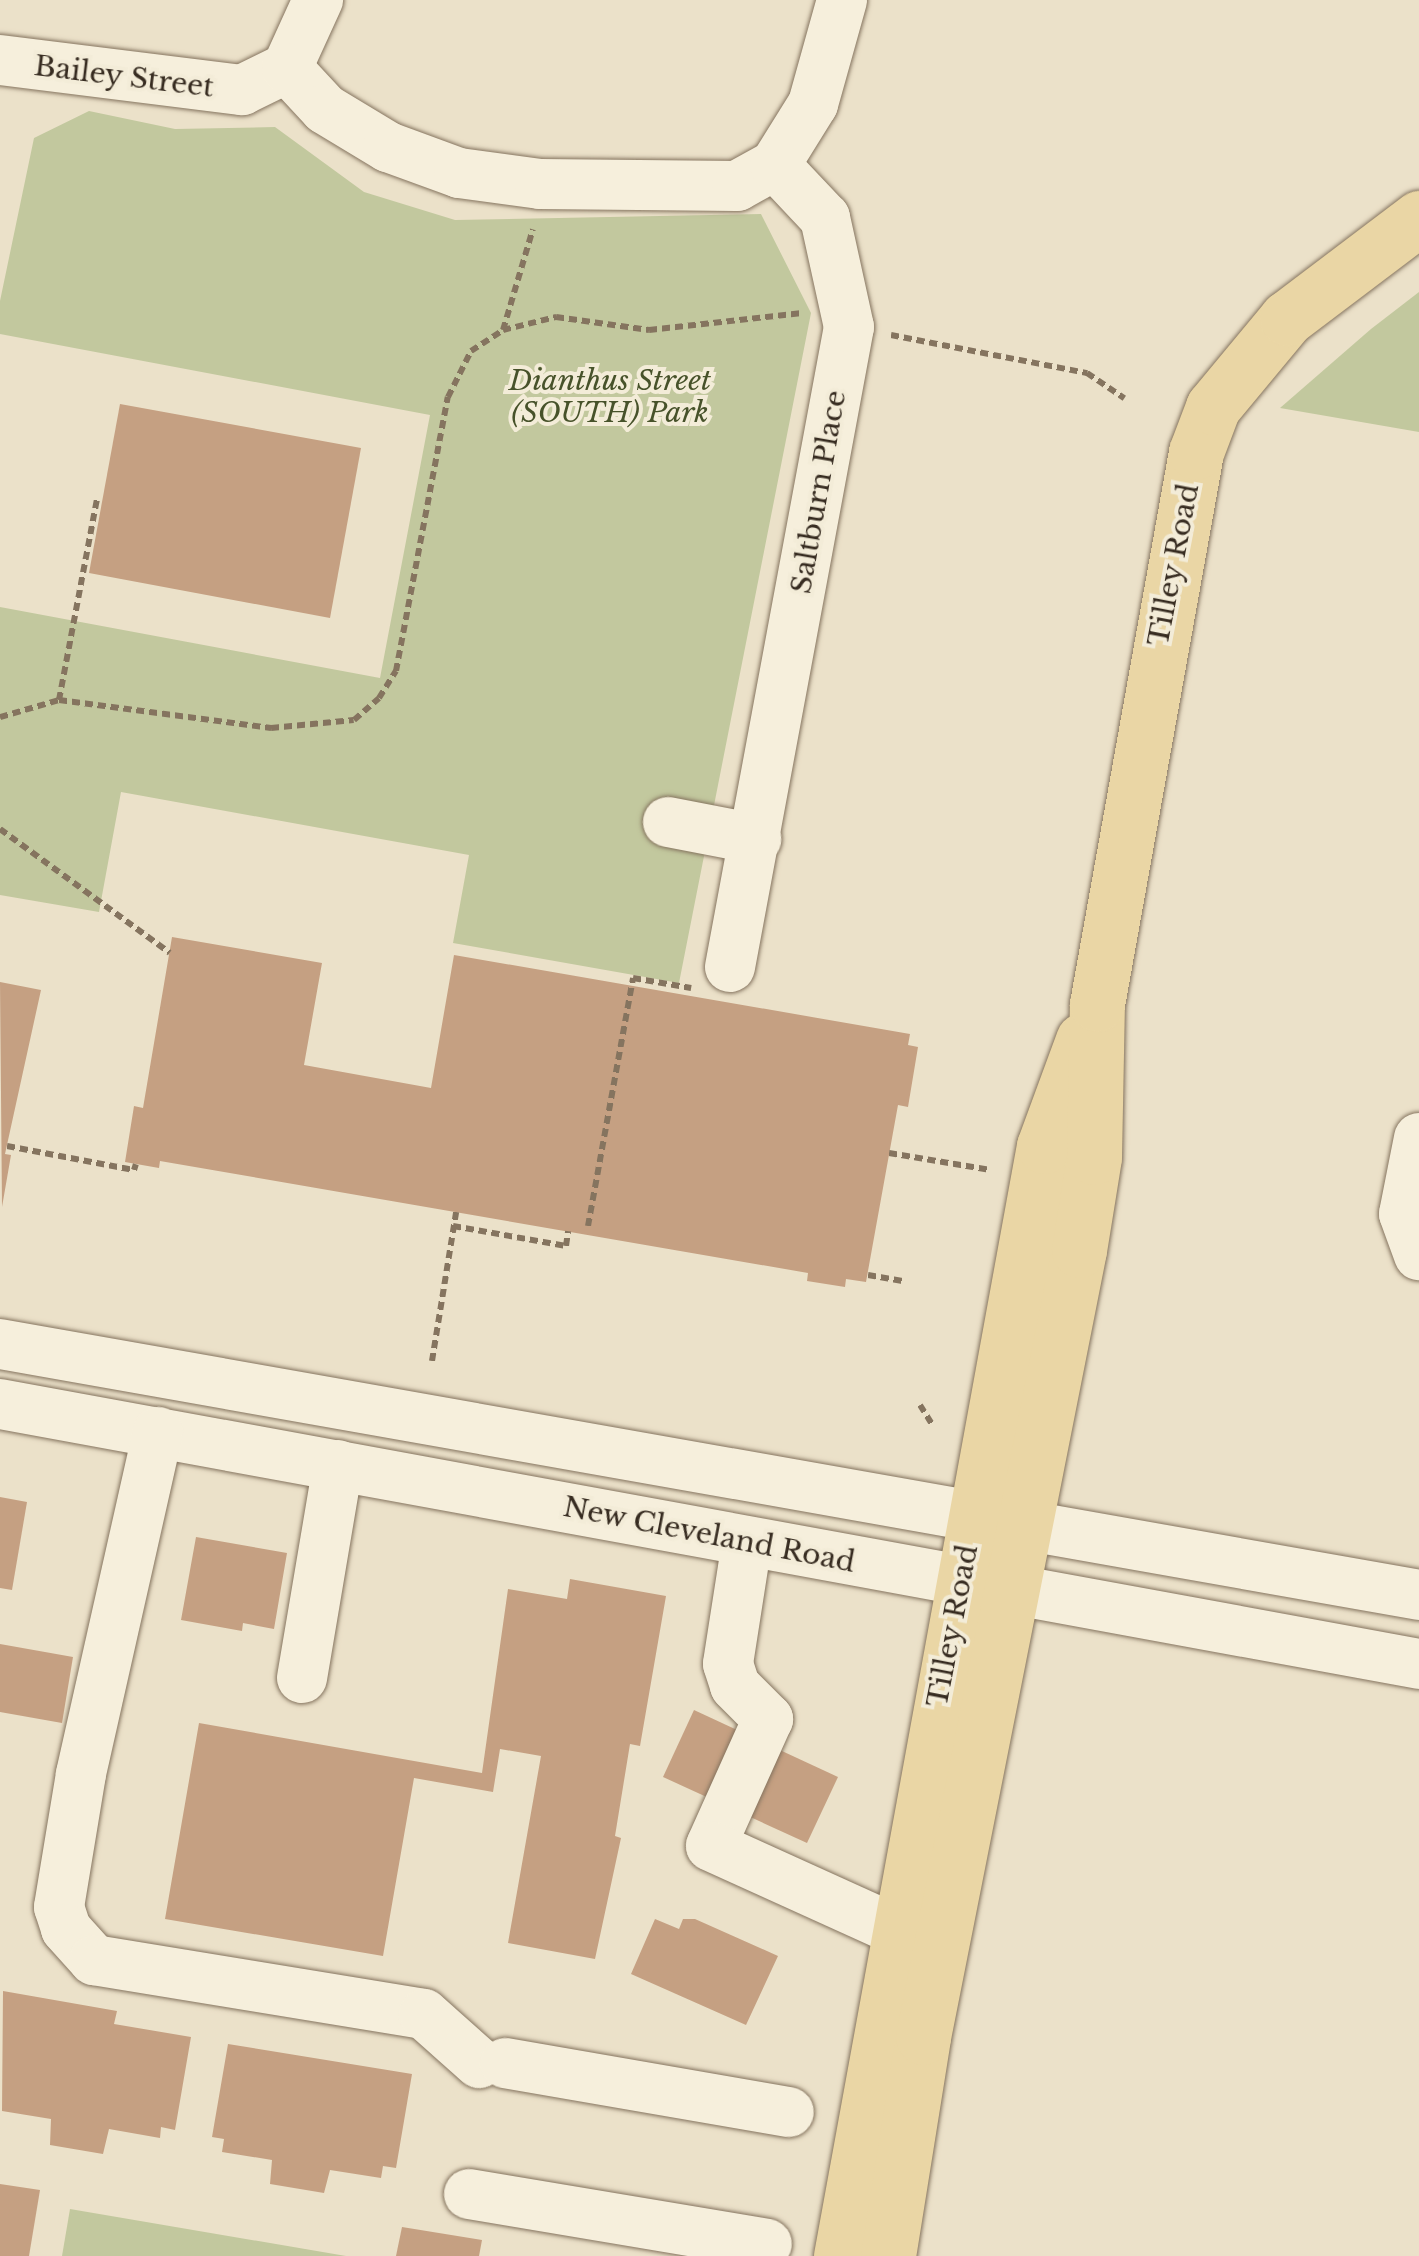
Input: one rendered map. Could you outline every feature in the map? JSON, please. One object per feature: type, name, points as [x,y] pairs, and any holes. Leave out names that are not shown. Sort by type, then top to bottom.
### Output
[{"type":"main road","name":"Tilley Road","points":[[888,2256],[923,2037],[1027,1525],[1094,1158],[1097,1004],[1184,503],[1213,407],[1286,318],[1419,218]]},
{"type":"main road","name":"Tilley Road","points":[[841,2256],[960,1584],[1044,1146],[1097,1004]]},
{"type":"street","points":[[318,0],[287,68],[326,109],[388,147],[459,173],[540,184],[737,186],[775,164],[812,104],[842,0]]},
{"type":"street","name":"Bailey Street","points":[[0,60],[242,90],[287,68]]},
{"type":"street","name":"Saltburn Place","points":[[730,967],[849,327],[825,218],[775,164]]},
{"type":"street","points":[[668,822],[756,839]]},
{"type":"street","points":[[1419,1138],[1404,1214],[1419,1255]]},
{"type":"street","points":[[0,1344],[1419,1595]]},
{"type":"street","name":"New Cleveland Road","points":[[0,1404],[1013,1594],[1419,1664]]},
{"type":"street","points":[[158,1432],[80,1774],[59,1908],[66,1929],[94,1960],[424,2014],[492,2063],[790,2112]]},
{"type":"street","points":[[302,1678],[338,1465]]},
{"type":"street","points":[[748,1542],[728,1664],[735,1686],[768,1719],[711,1846],[898,1930]]},
{"type":"street","points":[[470,2194],[767,2244]]},
{"type":"path","points":[[503,330],[540,184]]},
{"type":"path","points":[[0,717],[59,700],[271,728],[354,720],[396,671],[407,632],[448,397],[471,351],[503,330],[556,317],[648,330],[778,312],[811,314],[849,327],[1087,373],[1124,398]]},
{"type":"path","points":[[59,700],[98,498]]},
{"type":"path","points":[[0,830],[170,953]]},
{"type":"path","points":[[588,1226],[633,978],[734,989],[739,971],[730,967]]},
{"type":"path","points":[[7,1146],[134,1170],[136,1164]]},
{"type":"path","points":[[889,1153],[1007,1172]]},
{"type":"path","points":[[432,1361],[456,1212]]},
{"type":"path","points":[[453,1226],[566,1246],[568,1231]]},
{"type":"path","points":[[868,1276],[902,1281]]},
{"type":"path","points":[[920,1405],[932,1424]]},
{"type":"green space","name":"Dianthus Street (SOUTH) Park","points":[[89,111],[175,129],[275,127],[364,192],[455,220],[761,214],[811,313],[679,983],[453,943],[469,855],[121,792],[99,912],[0,895],[0,607],[380,678],[430,415],[0,334],[0,301],[34,138]]},
{"type":"green space","points":[[1419,292],[1419,432],[1280,408],[1371,329]]},
{"type":"green space","points":[[70,2209],[346,2256],[62,2256]]},
{"type":"building","points":[[120,404],[361,448],[330,618],[89,573]]},
{"type":"building","points":[[172,937],[322,963],[304,1065],[431,1088],[454,955],[910,1034],[908,1045],[918,1047],[908,1107],[898,1105],[866,1282],[846,1279],[845,1287],[807,1281],[808,1273],[160,1161],[159,1168],[125,1162],[134,1106],[143,1108]]},
{"type":"building","points":[[0,982],[41,990],[5,1154],[11,1155],[2,1207]]},
{"type":"building","points":[[0,1497],[27,1502],[12,1590],[0,1588]]},
{"type":"building","points":[[196,1537],[287,1553],[274,1629],[243,1623],[242,1631],[181,1620]]},
{"type":"building","points":[[570,1579],[666,1596],[640,1746],[630,1744],[615,1836],[621,1838],[595,1959],[508,1943],[541,1756],[500,1749],[493,1792],[414,1778],[383,1956],[165,1919],[199,1723],[482,1773],[508,1589],[567,1599]]},
{"type":"building","points":[[0,1644],[73,1657],[62,1723],[0,1712]]},
{"type":"building","points":[[694,1710],[838,1777],[807,1843],[663,1777]]},
{"type":"building","points":[[655,1919],[679,1929],[683,1919],[695,1919],[778,1956],[746,2025],[631,1974]]},
{"type":"building","points":[[3,1991],[117,2011],[114,2024],[191,2037],[175,2130],[161,2127],[160,2138],[109,2129],[103,2154],[50,2145],[51,2119],[2,2111]]},
{"type":"building","points":[[228,2044],[412,2074],[396,2168],[383,2166],[381,2178],[330,2170],[324,2193],[270,2184],[272,2160],[222,2152],[224,2139],[212,2137]]},
{"type":"building","points":[[0,2184],[40,2190],[29,2256],[0,2256]]},
{"type":"building","points":[[402,2227],[482,2240],[479,2256],[396,2256]]}]
